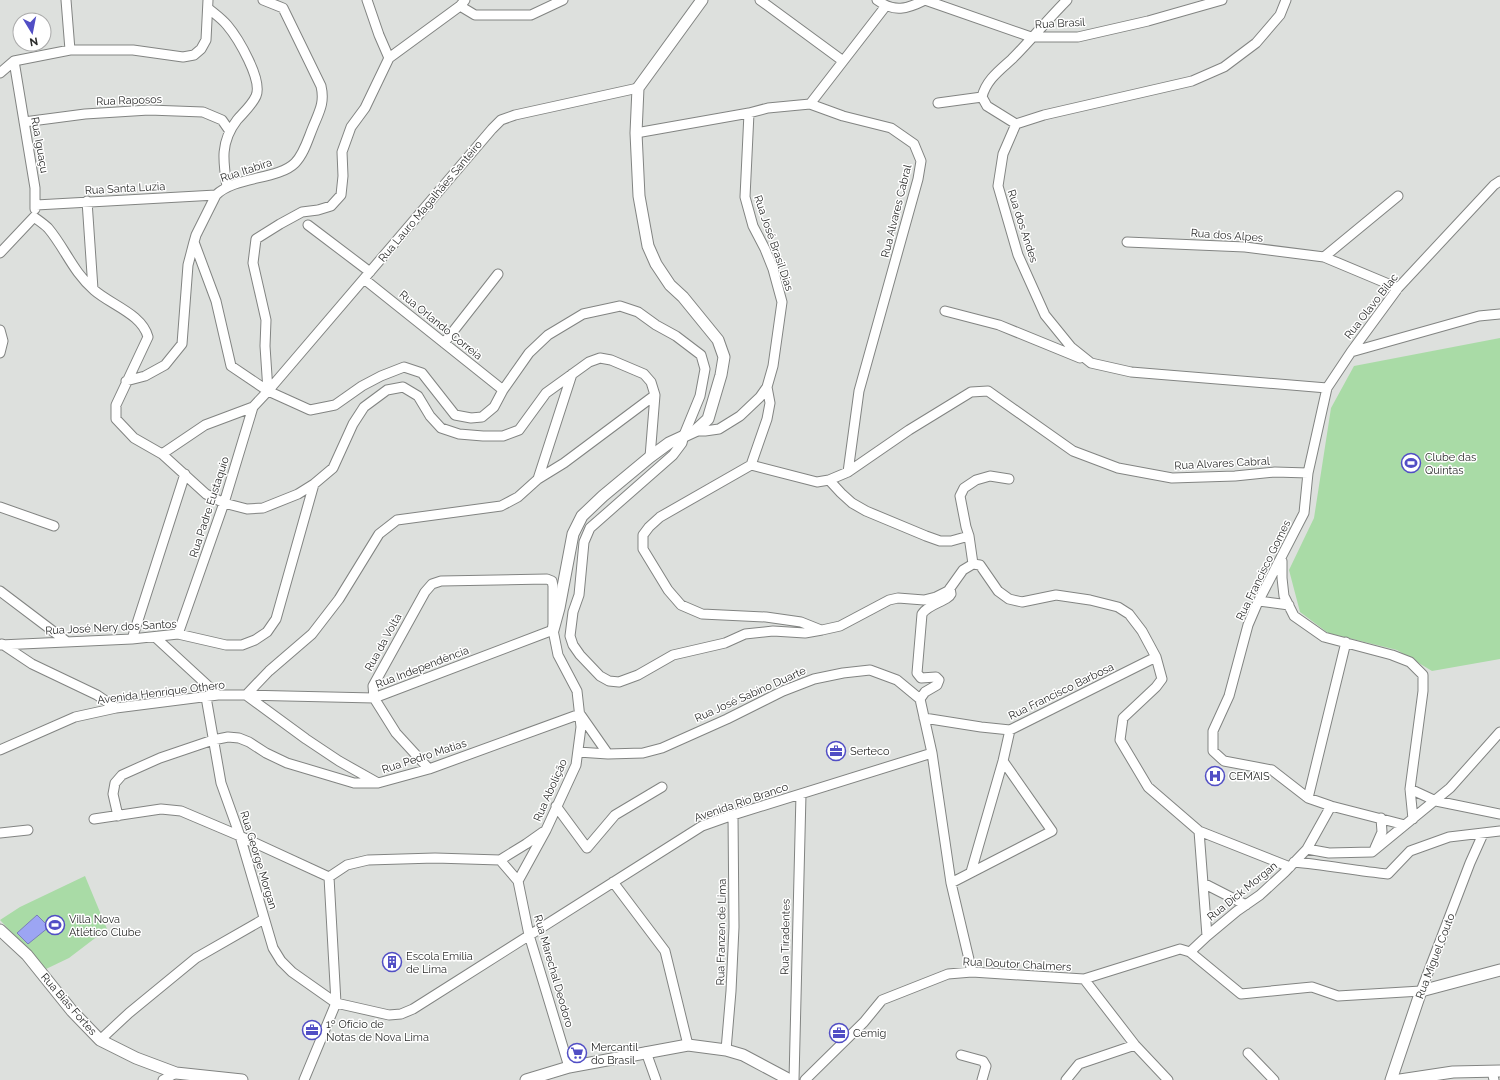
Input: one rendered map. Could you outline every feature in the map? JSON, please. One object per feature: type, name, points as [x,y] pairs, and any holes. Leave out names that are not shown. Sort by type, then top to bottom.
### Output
[{"type":"street","points":[[66,0],[70,50]]},
{"type":"street","name":"Rua Itabira","points":[[126,381],[145,376],[165,365],[182,344],[188,265],[196,235],[216,195],[227,187],[280,171],[295,164],[302,152],[322,104],[323,95],[321,86],[283,8],[264,0]]},
{"type":"street","points":[[367,0],[389,58]]},
{"type":"street","points":[[268,392],[265,346],[266,320],[253,263],[256,239],[302,212],[318,210],[331,206],[341,194],[343,176],[342,152],[351,127],[365,108],[389,58],[462,2],[475,15],[531,15],[564,0]]},
{"type":"street","points":[[553,630],[559,608],[573,534],[582,516],[603,496],[650,457],[684,435],[695,431],[708,419],[721,375],[724,356],[718,340],[683,297],[670,284],[656,264],[648,246],[639,196],[636,133],[638,88],[702,0]]},
{"type":"street","points":[[760,0],[843,61]]},
{"type":"street","points":[[877,0],[885,7],[900,9],[908,8],[925,0]]},
{"type":"street","name":"Rua Brasil","points":[[925,0],[1031,37],[1078,37],[1148,21],[1191,4],[1222,0]]},
{"type":"street","points":[[1066,0],[1012,59],[995,74],[983,91],[982,97],[987,106],[1016,124],[1044,115],[1192,81],[1224,67],[1256,43],[1280,15],[1286,0]]},
{"type":"street","points":[[0,74],[14,61],[70,50],[133,50],[183,57],[194,55],[201,49],[206,40],[208,5]]},
{"type":"street","points":[[208,5],[227,25],[248,57],[257,85],[256,96],[229,130],[225,143],[224,165],[227,187]]},
{"type":"street","points":[[810,104],[885,7]]},
{"type":"street","name":"Rua Iguaçu","points":[[14,61],[35,188],[36,205],[34,217]]},
{"type":"street","name":"Rua Lauro Magalhães Santeiro","points":[[268,392],[492,128],[501,120],[515,115],[638,88]]},
{"type":"street","points":[[938,103],[982,97]]},
{"type":"street","name":"Rua Alvares Cabral","points":[[636,133],[749,113],[768,108],[810,104],[843,116],[891,128],[914,144],[921,161],[918,179],[859,391],[848,472]]},
{"type":"street","name":"Rua Raposos","points":[[24,122],[85,114],[142,111],[203,112],[222,120],[229,130]]},
{"type":"street","name":"Rua José Brasil Dias","points":[[695,431],[720,428],[735,419],[760,397],[767,387],[773,366],[782,302],[765,249],[753,226],[745,197],[749,113]]},
{"type":"street","name":"Rua dos Andes","points":[[1016,124],[1003,154],[998,186],[1018,255],[1045,315],[1071,347],[1091,363],[1131,372],[1327,388]]},
{"type":"street","name":"Rua Olavo Bilac","points":[[1351,352],[1398,288],[1494,185],[1500,181]]},
{"type":"street","name":"Rua Santa Luzia","points":[[36,205],[216,195]]},
{"type":"street","points":[[1324,257],[1398,196]]},
{"type":"street","points":[[87,202],[93,289]]},
{"type":"street","points":[[0,253],[34,217],[48,228],[75,270],[93,289],[111,303],[137,318],[146,328],[148,337],[116,404],[116,419],[134,438],[162,454],[206,494],[224,503],[247,509],[264,508],[298,494],[314,484],[333,468],[352,424],[364,407],[387,390],[403,387],[418,396],[430,416],[441,428],[459,434],[503,436],[519,430],[546,393],[589,362],[600,358],[611,360],[644,374],[651,382],[654,395],[650,457]]},
{"type":"street","name":"Rua Orlando Correia","points":[[308,224],[444,343],[503,390]]},
{"type":"street","points":[[194,242],[216,301],[231,366],[268,392],[310,410],[335,405],[362,386],[381,376],[404,367],[422,373],[455,415],[471,418],[482,417],[494,407],[503,390],[529,353],[548,335],[583,314],[620,306],[638,312],[656,325],[681,339],[701,355],[705,370],[700,396],[682,443],[673,455],[590,528],[584,542],[579,594],[573,612],[570,636],[573,645],[580,655],[600,676],[608,682],[619,682],[638,675],[673,655],[725,643],[745,634],[772,631],[805,633],[822,630],[840,626],[889,600],[898,598],[924,600],[936,597],[950,588],[964,570],[973,564],[980,565],[998,591],[1009,599],[1022,602],[1056,595],[1090,600],[1118,607],[1129,614],[1142,631],[1156,657],[1162,679],[1156,687],[1123,718],[1120,740],[1148,787],[1199,831],[1292,865],[1316,864],[1360,872],[1388,874],[1410,851],[1449,837],[1500,831]]},
{"type":"street","name":"Rua dos Alpes","points":[[1127,242],[1245,247],[1324,257],[1398,288]]},
{"type":"street","points":[[444,343],[498,274]]},
{"type":"street","points":[[945,311],[999,325],[1091,363]]},
{"type":"street","name":"Rua Olavo Bilac","points":[[1351,352],[1479,316],[1500,314]]},
{"type":"street","points":[[0,330],[3,341],[0,353]]},
{"type":"street","points":[[1327,388],[1351,352]]},
{"type":"street","points":[[538,479],[572,374]]},
{"type":"street","points":[[767,387],[770,403],[767,419],[750,465],[660,517],[649,526],[643,535],[643,550],[668,590],[681,605],[702,614],[766,617],[801,622],[822,630]]},
{"type":"street","name":"Rua Francisco Gomes","points":[[1327,388],[1308,473],[1304,513],[1248,625],[1230,696],[1213,731],[1212,751],[1224,761],[1272,770],[1308,798],[1331,806],[1405,825]]},
{"type":"street","name":"Rua Alvares Cabral","points":[[750,465],[817,482],[829,480],[848,472],[909,430],[971,392],[988,391],[1073,451],[1118,468],[1172,478],[1235,476],[1275,472],[1308,473]]},
{"type":"street","name":"Rua Padre Eustaquio","points":[[178,634],[224,503],[253,407],[268,392]]},
{"type":"street","points":[[246,695],[270,671],[312,634],[339,600],[378,534],[398,520],[501,506],[518,497],[538,479],[564,463],[654,395]]},
{"type":"street","points":[[162,454],[205,425],[253,407]]},
{"type":"street","points":[[132,639],[185,474]]},
{"type":"street","points":[[973,564],[970,536],[966,527],[960,496],[964,488],[976,480],[990,476],[1009,478]]},
{"type":"street","points":[[829,480],[846,498],[866,511],[926,536],[940,541],[970,536]]},
{"type":"street","name":"Rua José Nery dos Santos","points":[[1,645],[132,639],[178,634],[226,644],[242,645],[255,640],[267,632],[276,619],[314,484]]},
{"type":"street","points":[[0,507],[54,526]]},
{"type":"street","points":[[1282,557],[1284,596],[1294,616],[1324,637],[1392,655],[1410,662],[1423,675],[1423,691],[1410,789],[1413,819]]},
{"type":"street","name":"Rua Abolição","points":[[432,584],[441,581],[547,579],[552,581],[553,630],[558,655],[577,691],[581,727],[576,765],[546,830],[500,860]]},
{"type":"street","name":"Rua da Volta","points":[[374,698],[373,686],[425,592],[432,584]]},
{"type":"street","points":[[950,588],[951,594],[948,598],[932,605],[922,614],[917,673],[921,678],[936,677],[939,680],[937,685],[925,692],[920,699],[932,753],[951,883],[972,972]]},
{"type":"street","points":[[0,591],[66,641]]},
{"type":"street","points":[[1259,601],[1289,605]]},
{"type":"street","name":"Rua Independência","points":[[246,695],[374,698],[553,630]]},
{"type":"street","points":[[155,637],[218,695]]},
{"type":"street","points":[[1308,798],[1346,642]]},
{"type":"street","points":[[1,645],[32,664],[97,695],[116,708]]},
{"type":"street","name":"Rua Francisco Barbosa","points":[[924,718],[1010,730],[1156,657]]},
{"type":"street","name":"Rua José Sabino Duarte","points":[[578,752],[608,754],[643,753],[662,748],[727,719],[783,691],[814,679],[843,673],[870,670],[897,680],[920,699]]},
{"type":"street","name":"Avenida Henrique Othero","points":[[0,750],[75,717],[116,708],[218,695],[246,695]]},
{"type":"street","name":"Rua Pedro Matias","points":[[246,695],[312,743],[378,783],[429,769],[580,714]]},
{"type":"street","name":"Rua George Morgan","points":[[206,697],[221,784],[240,836],[273,948],[281,961],[292,972],[336,1003]]},
{"type":"street","points":[[374,698],[396,733],[429,769]]},
{"type":"street","points":[[580,714],[608,754]]},
{"type":"street","points":[[971,872],[1003,761],[1010,730]]},
{"type":"street","points":[[1307,849],[1329,853],[1372,852],[1450,788],[1500,732]]},
{"type":"street","points":[[118,816],[113,794],[115,783],[122,775],[160,758],[213,740],[228,737],[239,738],[249,742],[266,753],[288,763],[354,783],[378,783]]},
{"type":"street","name":"Avenida Rio Branco","points":[[336,1003],[375,1013],[389,1015],[401,1014],[413,1008],[702,826],[932,753]]},
{"type":"street","points":[[951,883],[1052,831],[1003,761]]},
{"type":"street","points":[[556,806],[587,848],[615,815],[662,786]]},
{"type":"street","points":[[1410,789],[1436,801],[1500,814]]},
{"type":"street","name":"Rua Tiradentes","points":[[794,1080],[801,794]]},
{"type":"street","name":"Rua Dick Morgan","points":[[1190,952],[1207,936],[1260,895],[1292,865],[1307,849],[1331,806]]},
{"type":"street","points":[[94,819],[162,809],[182,811],[329,877]]},
{"type":"street","name":"Rua Franzen de Lima","points":[[726,1050],[732,991],[734,927],[733,815]]},
{"type":"street","points":[[1372,852],[1382,832],[1381,818]]},
{"type":"street","points":[[0,833],[28,830]]},
{"type":"street","points":[[518,881],[546,830]]},
{"type":"street","points":[[1199,831],[1207,936]]},
{"type":"street","name":"Rua Miguel Couto","points":[[1391,1080],[1422,991],[1483,834]]},
{"type":"street","points":[[329,877],[347,865],[368,860],[435,858],[500,860]]},
{"type":"street","name":"Rua Marechal Deodoro","points":[[500,860],[518,881],[529,935],[569,1067]]},
{"type":"street","points":[[304,1080],[336,1003],[329,877]]},
{"type":"street","points":[[613,882],[665,951],[688,1046]]},
{"type":"street","points":[[1203,883],[1246,905]]},
{"type":"street","points":[[100,1040],[129,1013],[196,958],[264,920]]},
{"type":"street","name":"Rua Bias Fortes","points":[[0,930],[27,955],[72,1011],[100,1040],[136,1058],[176,1074],[242,1080]]},
{"type":"street","name":"Rua Doutor Chalmers","points":[[804,1080],[864,1022],[882,1000],[948,974],[972,972],[1084,979],[1180,949],[1190,952]]},
{"type":"street","points":[[1190,952],[1241,994],[1312,987],[1338,996],[1422,991],[1500,970]]},
{"type":"street","points":[[1084,979],[1135,1045],[1168,1080]]},
{"type":"street","points":[[1066,1080],[1079,1064],[1135,1045]]},
{"type":"street","points":[[526,1080],[569,1067],[646,1052],[688,1046],[726,1050],[743,1055],[790,1080]]},
{"type":"street","points":[[646,1052],[656,1080]]},
{"type":"street","points":[[1248,1053],[1274,1080]]},
{"type":"street","points":[[961,1055],[983,1062],[986,1066],[982,1080]]},
{"type":"street","points":[[1400,1080],[1453,1072],[1495,1074]]},
{"type":"street","points":[[163,1080],[176,1074]]},
{"type":"green space","name":"Clube das Quintas","points":[[1500,338],[1500,659],[1432,671],[1397,650],[1328,633],[1300,612],[1289,570],[1314,518],[1331,408],[1354,366]]},
{"type":"green space","name":"Villa Nova Atlético Clube","points":[[85,876],[107,929],[69,958],[46,969],[0,920],[20,907]]},
{"type":"water","points":[[37,915],[49,927],[28,944],[17,933]]},
{"type":"place","name":"Clube das Quintas","points":[[1411,463]]},
{"type":"place","name":"Serteco","points":[[836,751]]},
{"type":"place","name":"CEMAIS","points":[[1215,776]]},
{"type":"place","name":"Villa Nova Atlético Clube","points":[[55,925]]},
{"type":"place","name":"Escola Emilia de Lima","points":[[392,962]]},
{"type":"place","name":"1º Ofício de Notas de Nova Lima","points":[[312,1030]]},
{"type":"place","name":"Cemig","points":[[839,1033]]},
{"type":"place","name":"Mercantil do Brasil","points":[[577,1053]]}]
